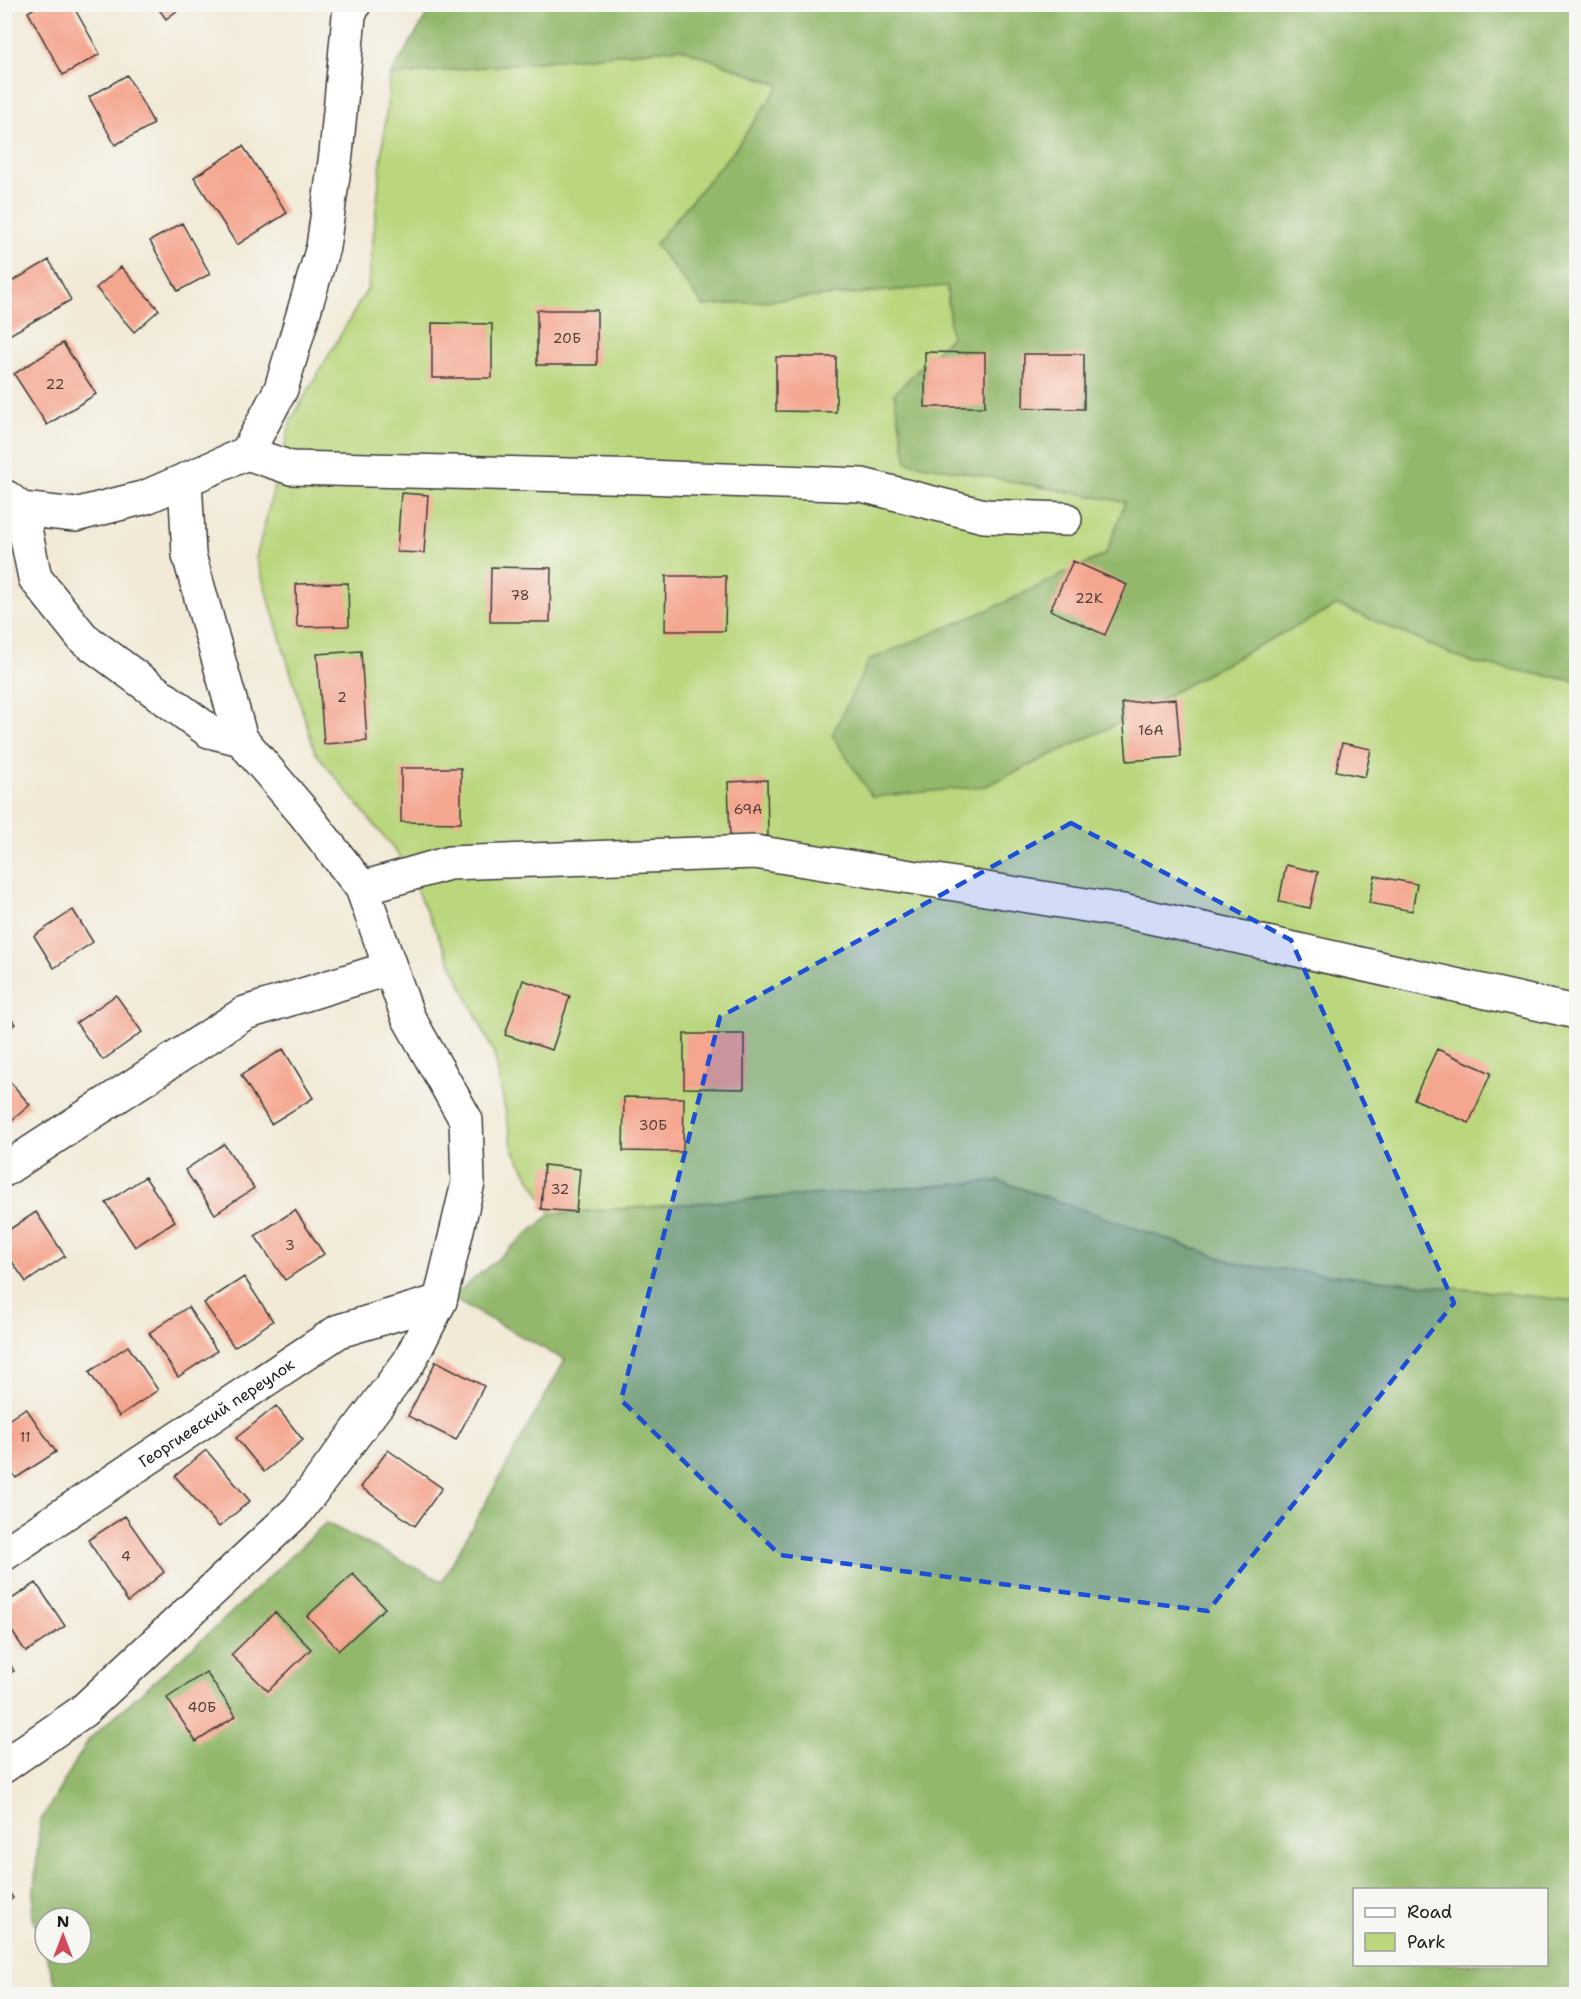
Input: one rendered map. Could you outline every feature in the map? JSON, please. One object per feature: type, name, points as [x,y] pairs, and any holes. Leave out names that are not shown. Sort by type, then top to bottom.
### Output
[{"type":"street","points":[[240,739],[209,731],[83,638],[35,578],[13,502],[75,514],[146,497],[247,453],[281,388],[323,248],[336,154],[347,8]]},
{"type":"street","points":[[247,453],[291,468],[862,485],[984,516],[1065,519]]},
{"type":"street","points":[[4,1766],[83,1711],[298,1510],[409,1362],[440,1301],[468,1183],[466,1120],[408,1017],[362,888],[303,812],[240,739],[189,555],[185,480]]},
{"type":"street","points":[[362,888],[449,863],[755,852],[1123,911],[1576,1012]]},
{"type":"street","points":[[4,1170],[245,1013],[390,968]]},
{"type":"street","name":"Георгиевский переулок","points":[[4,1554],[339,1331],[440,1301]]},
{"type":"highlighted area","points":[[1071,823],[1291,940],[1454,1303],[1208,1611],[780,1555],[621,1400],[720,1017]]},
{"type":"green space","points":[[433,5],[1576,5],[1576,681],[1470,662],[1338,605],[1108,728],[986,786],[872,797],[832,735],[869,660],[995,607],[1106,554],[1125,502],[907,462],[894,394],[951,337],[947,286],[704,306],[655,244],[735,149],[780,85],[680,48],[390,76]]},
{"type":"green space","points":[[680,48],[781,86],[735,149],[655,244],[704,306],[947,286],[951,337],[894,394],[1022,484],[1126,502],[1106,554],[995,607],[986,786],[1108,728],[1338,605],[1470,662],[1576,681],[1576,1301],[1242,1265],[999,1181],[551,1214],[513,1150],[494,1053],[401,858],[315,752],[256,558],[291,420],[368,288],[390,76]]},
{"type":"green space","points":[[999,1181],[1242,1265],[1576,1301],[1576,1994],[59,1994],[50,1966],[93,1966],[93,1906],[33,1906],[33,1917],[32,1914],[40,1822],[89,1739],[218,1625],[326,1523],[442,1581],[565,1360],[451,1298],[551,1214]]},
{"type":"building","points":[[41,4],[72,4],[100,54],[63,75],[28,12]]},
{"type":"building","points":[[155,4],[186,4],[166,19]]},
{"type":"building","points":[[127,75],[154,124],[115,145],[89,97]]},
{"type":"building","points":[[243,146],[287,213],[237,245],[194,177]]},
{"type":"building","points":[[182,223],[210,274],[178,291],[150,241]]},
{"type":"building","points":[[49,260],[71,300],[4,338],[4,286]]},
{"type":"building","points":[[121,267],[159,310],[134,332],[96,288]]},
{"type":"building","points":[[537,310],[597,310],[597,365],[537,365]]},
{"type":"building","points":[[432,323],[492,324],[492,378],[432,378]]},
{"type":"building","points":[[63,343],[96,394],[47,425],[14,374]]},
{"type":"building","points":[[925,352],[985,353],[985,407],[925,407]]},
{"type":"building","points":[[1024,354],[1084,354],[1084,409],[1023,408]]},
{"type":"building","points":[[776,357],[836,357],[836,412],[776,411]]},
{"type":"building","points":[[401,493],[428,495],[424,553],[397,552]]},
{"type":"building","points":[[1073,561],[1127,585],[1105,635],[1050,610]]},
{"type":"building","points":[[491,567],[551,568],[550,622],[490,622]]},
{"type":"building","points":[[666,576],[726,576],[725,631],[665,631]]},
{"type":"building","points":[[348,583],[349,626],[297,627],[296,584]]},
{"type":"building","points":[[361,651],[367,741],[324,744],[317,654]]},
{"type":"building","points":[[1176,699],[1181,757],[1127,761],[1122,703]]},
{"type":"building","points":[[1342,743],[1371,749],[1365,777],[1336,771]]},
{"type":"building","points":[[401,768],[461,768],[461,823],[401,822]]},
{"type":"building","points":[[767,780],[768,836],[730,837],[728,782]]},
{"type":"building","points":[[1286,865],[1318,872],[1310,908],[1279,902]]},
{"type":"building","points":[[1375,876],[1417,884],[1412,911],[1369,903]]},
{"type":"building","points":[[73,910],[93,942],[54,968],[34,936]]},
{"type":"building","points":[[523,980],[570,996],[552,1050],[505,1035]]},
{"type":"building","points":[[116,995],[142,1032],[103,1060],[76,1023]]},
{"type":"building","points":[[4,1010],[15,1024],[4,1032]]},
{"type":"building","points":[[684,1034],[744,1034],[744,1089],[684,1088]]},
{"type":"building","points":[[283,1049],[313,1098],[271,1124],[241,1075]]},
{"type":"building","points":[[1437,1049],[1491,1073],[1469,1123],[1414,1099]]},
{"type":"building","points":[[6,1077],[30,1105],[4,1127],[4,1078]]},
{"type":"building","points":[[624,1097],[684,1098],[683,1152],[623,1151]]},
{"type":"building","points":[[224,1144],[254,1188],[215,1214],[185,1170]]},
{"type":"building","points":[[544,1165],[580,1169],[576,1212],[541,1209]]},
{"type":"building","points":[[145,1177],[175,1221],[135,1247],[106,1203]]},
{"type":"building","points":[[295,1210],[324,1254],[285,1280],[255,1236]]},
{"type":"building","points":[[36,1212],[65,1256],[26,1282],[4,1250],[4,1233]]},
{"type":"building","points":[[244,1277],[273,1321],[234,1347],[204,1303]]},
{"type":"building","points":[[188,1307],[217,1351],[178,1377],[149,1333]]},
{"type":"building","points":[[128,1346],[158,1390],[119,1416],[89,1372]]},
{"type":"building","points":[[436,1361],[484,1386],[456,1440],[408,1416]]},
{"type":"building","points":[[276,1406],[303,1440],[264,1472],[236,1438]]},
{"type":"building","points":[[26,1408],[56,1452],[16,1478],[4,1460],[4,1423]]},
{"type":"building","points":[[206,1450],[250,1501],[219,1527],[175,1476]]},
{"type":"building","points":[[388,1450],[442,1488],[415,1526],[361,1487]]},
{"type":"building","points":[[125,1516],[164,1572],[128,1602],[88,1540]]},
{"type":"building","points":[[353,1574],[385,1608],[339,1650],[307,1616]]},
{"type":"building","points":[[36,1583],[65,1626],[26,1652],[4,1620],[4,1604]]},
{"type":"building","points":[[275,1612],[311,1649],[268,1691],[231,1655]]},
{"type":"building","points":[[4,1653],[14,1671],[4,1676]]},
{"type":"building","points":[[206,1672],[236,1716],[196,1742],[167,1698]]},
{"type":"building","points":[[4,1885],[13,1898],[4,1904]]}]
